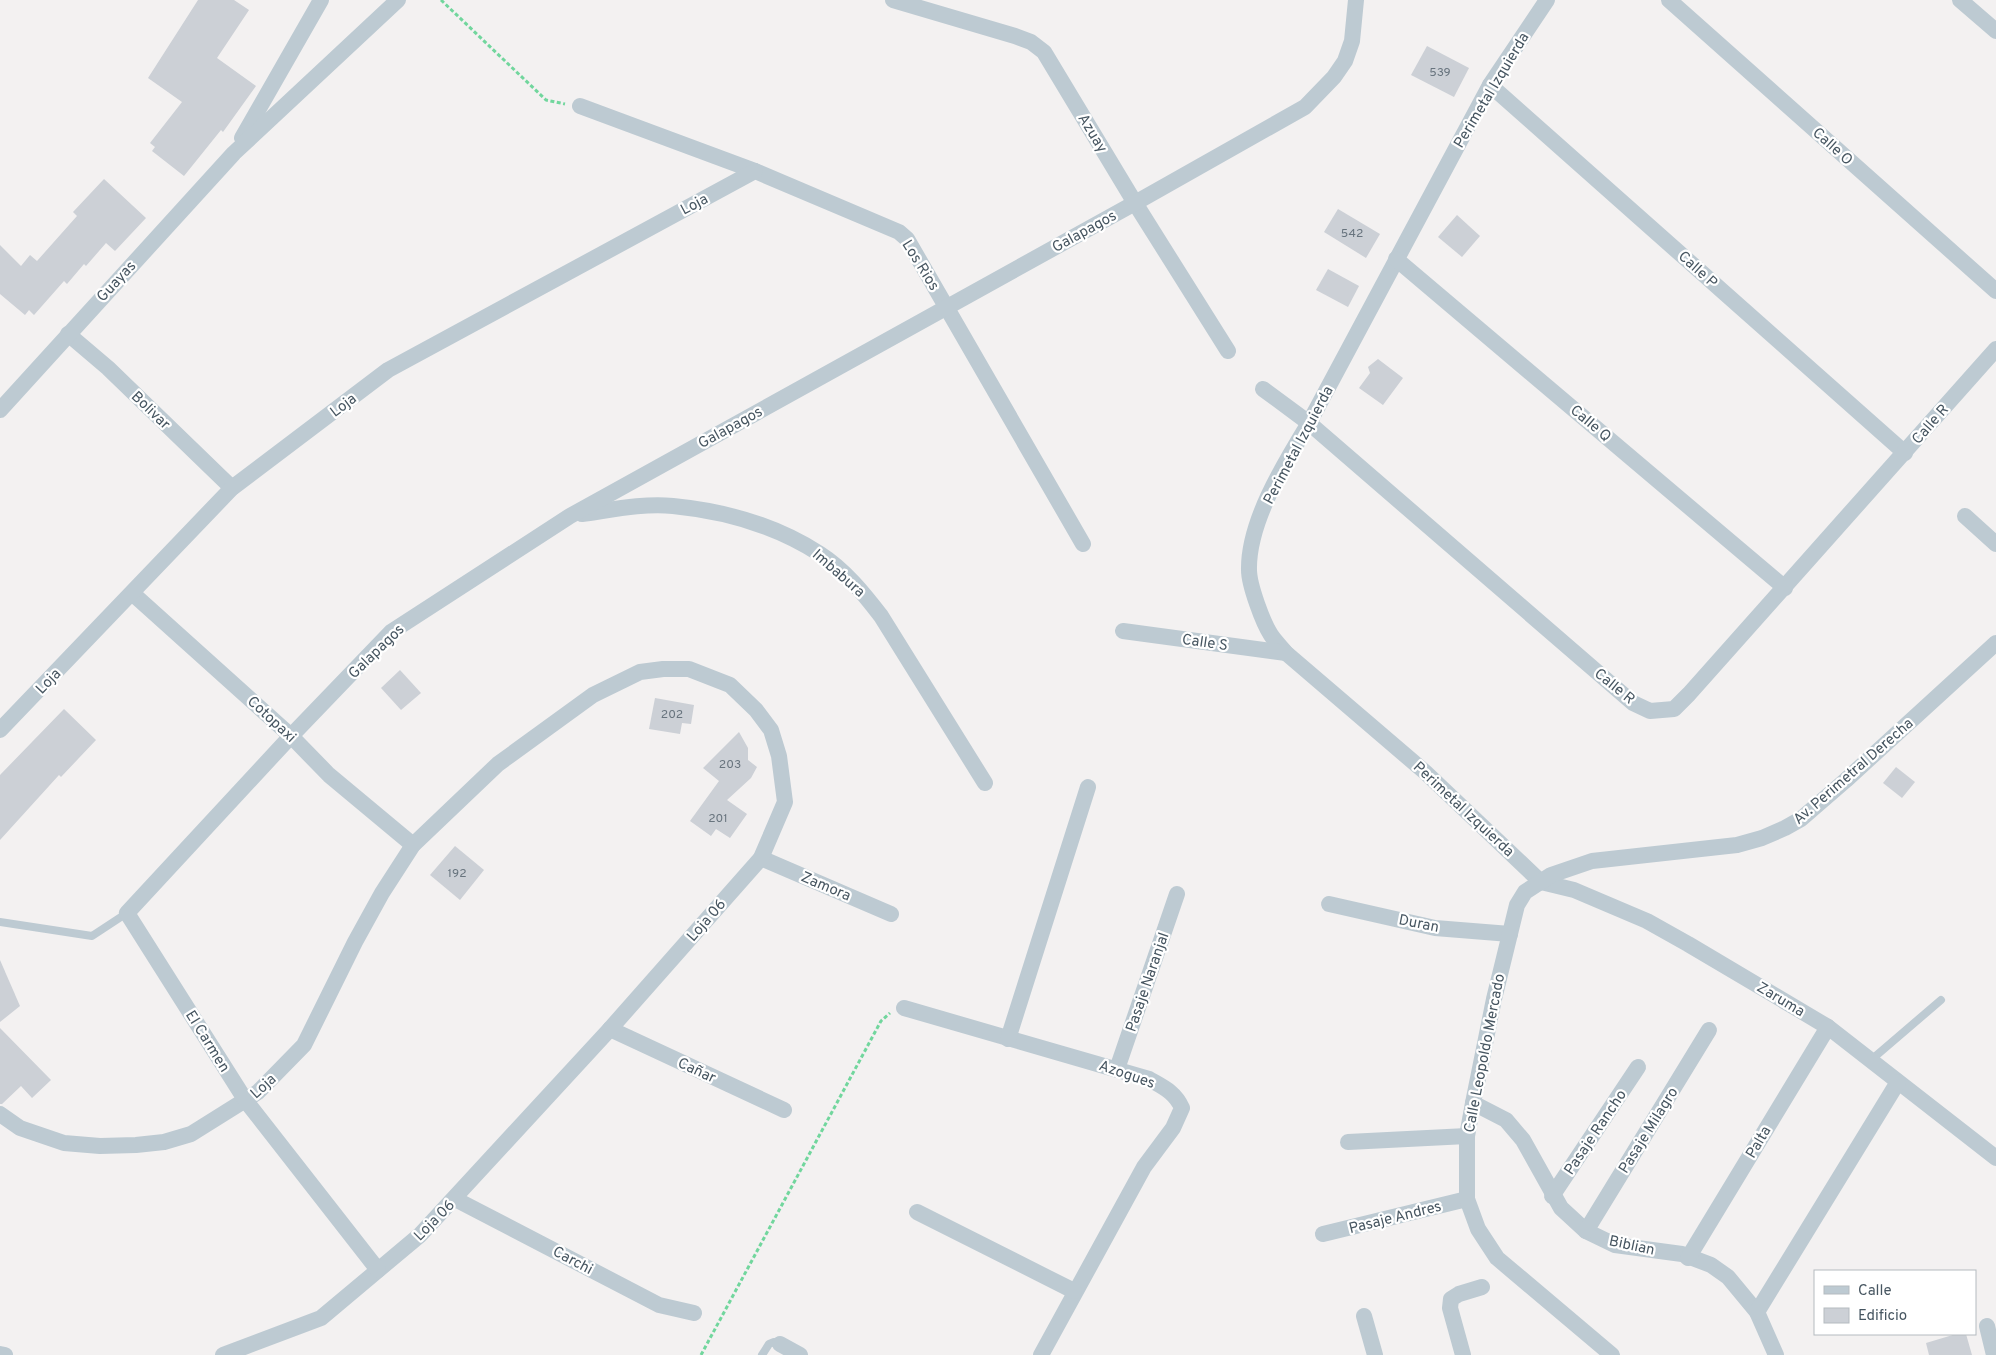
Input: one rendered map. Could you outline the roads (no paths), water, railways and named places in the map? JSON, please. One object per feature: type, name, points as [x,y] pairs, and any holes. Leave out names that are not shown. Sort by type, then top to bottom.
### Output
[{"type":"street","name":"Guayas","points":[[234,153],[321,0]]},
{"type":"street","name":"Guayas","points":[[0,410],[234,153],[398,0]]},
{"type":"street","name":"Azuay","points":[[893,0],[1015,36],[1039,47],[1044,52],[1135,203],[1228,351]]},
{"type":"street","name":"Galapagos","points":[[127,913],[392,632],[570,516],[1305,107],[1334,77],[1345,61],[1352,40],[1356,0]]},
{"type":"street","name":"Perimetal Izquierda","points":[[1541,882],[1425,772],[1286,653],[1271,635],[1259,607],[1249,572],[1253,535],[1282,469],[1309,423],[1490,85],[1547,0]]},
{"type":"street","name":"Calle O","points":[[1669,0],[1996,291]]},
{"type":"street","points":[[1960,0],[1996,31]]},
{"type":"street","name":"Calle P","points":[[1490,85],[1905,453]]},
{"type":"street","name":"Los Rios","points":[[580,106],[755,171],[898,232],[907,239],[1083,544]]},
{"type":"street","name":"Loja","points":[[0,730],[232,488],[388,370],[755,171]]},
{"type":"street","name":"Calle Q","points":[[1396,259],[1785,588]]},
{"type":"street","name":"Bolivar","points":[[68,334],[108,368],[232,488]]},
{"type":"street","name":"Calle R","points":[[1263,390],[1309,423],[1634,703],[1650,711],[1674,709],[1785,588],[1996,349]]},
{"type":"street","name":"Imbabura","points":[[570,516],[622,508],[672,505],[762,524],[821,554],[865,595],[882,616],[985,783]]},
{"type":"street","points":[[1965,516],[1996,544]]},
{"type":"street","name":"Cotopaxi","points":[[132,593],[292,736],[329,775],[413,845]]},
{"type":"street","name":"Calle S","points":[[1123,631],[1286,653]]},
{"type":"street","name":"Av. Perimetral Derecha","points":[[1541,882],[1551,876],[1592,861],[1737,845],[1762,838],[1786,828],[1801,819],[1846,780],[1996,643]]},
{"type":"street","name":"Loja 06","points":[[223,1355],[321,1318],[420,1235],[455,1199],[762,858],[785,802],[779,756],[771,730],[756,710],[730,685],[689,669],[662,669],[640,672],[593,694],[498,764],[413,845]]},
{"type":"street","points":[[1008,1039],[1088,787]]},
{"type":"street","name":"Loja","points":[[0,1114],[20,1128],[64,1143],[100,1146],[136,1145],[164,1142],[192,1134],[246,1101],[278,1074],[304,1045],[355,942],[382,893],[413,845]]},
{"type":"street","name":"Zamora","points":[[762,858],[891,914]]},
{"type":"street","name":"Calle Leopoldo Mercado","points":[[1541,882],[1526,892],[1517,905],[1510,934],[1467,1136],[1467,1199],[1478,1229],[1497,1258],[1612,1355]]},
{"type":"street","name":"Zaruma","points":[[1541,882],[1574,890],[1647,921],[1828,1027],[1996,1158]]},
{"type":"street","name":"Pasaje Naranjal","points":[[1117,1069],[1177,894]]},
{"type":"street","name":"Duran","points":[[1329,904],[1435,928],[1510,934]]},
{"type":"street","name":"El Carmen","points":[[127,913],[246,1101],[378,1270]]},
{"type":"street","name":"Azogues","points":[[904,1008],[1149,1079],[1172,1092],[1182,1108],[1173,1128],[1144,1167],[1074,1291],[1041,1355]]},
{"type":"street","name":"Palta","points":[[1688,1258],[1828,1027]]},
{"type":"street","name":"Cañar","points":[[610,1029],[784,1110]]},
{"type":"street","name":"Pasaje Milagro","points":[[1586,1231],[1709,1030]]},
{"type":"street","name":"Pasaje Rancho","points":[[1552,1196],[1638,1068]]},
{"type":"street","points":[[1757,1312],[1898,1082]]},
{"type":"street","name":"Biblian","points":[[1473,1103],[1506,1120],[1523,1140],[1552,1196],[1561,1208],[1586,1231],[1615,1245],[1682,1254],[1688,1258],[1711,1264],[1728,1277],[1757,1312],[1776,1355]]},
{"type":"street","points":[[1348,1142],[1467,1136]]},
{"type":"street","name":"Carchi","points":[[455,1199],[659,1305],[694,1313]]},
{"type":"street","name":"Pasaje Andres","points":[[1323,1234],[1467,1199]]},
{"type":"street","points":[[917,1212],[1074,1291]]},
{"type":"street","points":[[1463,1355],[1450,1308],[1451,1299],[1459,1294],[1482,1287]]},
{"type":"street","points":[[1364,1316],[1375,1355]]},
{"type":"street","points":[[1987,1326],[1994,1355]]},
{"type":"street","points":[[780,1344],[800,1355]]},
{"type":"street","points":[[0,1354],[5,1355]]},
{"type":"lane","points":[[0,922],[92,936],[127,913]]},
{"type":"lane","points":[[1871,1060],[1941,1000]]},
{"type":"lane","points":[[762,1355],[769,1344],[774,1342],[780,1344]]}]
